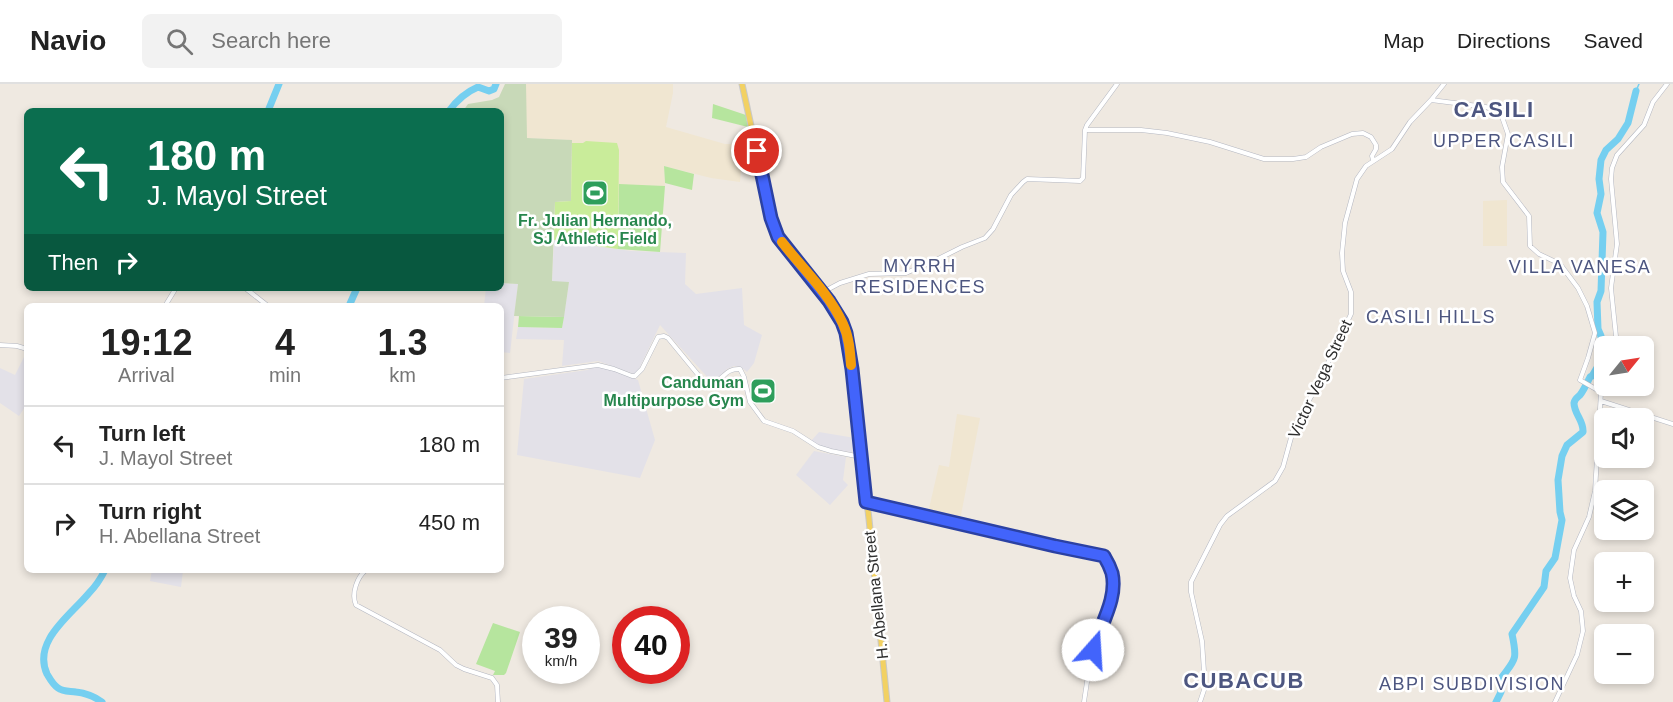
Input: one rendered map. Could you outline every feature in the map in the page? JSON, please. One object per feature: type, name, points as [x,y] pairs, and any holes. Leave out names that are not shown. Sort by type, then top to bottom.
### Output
[{"type":"main road","name":"H. Abellana Street","points":[[742,84],[778,237],[822,292],[842,322],[848,342],[887,702]]},
{"type":"street","points":[[822,292],[862,275],[906,273],[985,238],[993,229],[1011,195],[1027,179],[1080,181],[1083,178],[1085,130],[1117,84]]},
{"type":"street","points":[[1085,130],[1141,130],[1167,133],[1210,142],[1264,159],[1306,157],[1321,147],[1352,134],[1363,133],[1371,137],[1376,145],[1373,160],[1392,149],[1410,123],[1444,84]]},
{"type":"street","points":[[1616,336],[1611,288],[1617,244],[1612,168],[1617,154],[1644,125],[1653,102],[1667,84]]},
{"type":"street","points":[[1431,100],[1486,107],[1502,117],[1508,134],[1502,167],[1503,182],[1528,216],[1530,246],[1539,254],[1560,264],[1568,272],[1583,297],[1592,318],[1594,336]]},
{"type":"street","name":"Victor Vega Street","points":[[1200,702],[1205,687],[1202,641],[1191,592],[1191,582],[1220,525],[1227,516],[1280,475],[1294,427],[1327,366],[1351,314],[1351,292],[1343,271],[1345,223],[1357,180],[1373,160]]},
{"type":"street","points":[[249,291],[264,303]]},
{"type":"street","points":[[504,378],[598,365],[635,376],[642,369],[658,337],[664,336],[710,384],[717,382],[729,370],[740,369],[750,402],[764,421],[793,431],[818,447],[861,456]]},
{"type":"street","points":[[1594,337],[1580,380],[1594,388]]},
{"type":"street","points":[[0,345],[24,348]]},
{"type":"street","points":[[1555,702],[1577,655],[1583,631],[1581,611],[1574,596],[1570,578],[1574,550],[1589,517],[1595,491],[1601,396]]},
{"type":"street","points":[[1601,401],[1673,424]]},
{"type":"street","points":[[866,502],[1104,556],[1111,571],[1113,586],[1110,604],[1097,636],[1088,669],[1084,702]]},
{"type":"street","points":[[363,573],[354,594],[356,605],[440,650],[464,669],[492,678],[497,685],[498,702]]},
{"type":"shaded area","points":[[526,84],[673,84],[666,127],[725,144],[752,144],[757,169],[741,169],[740,182],[711,178],[664,166],[665,186],[619,185],[618,249],[554,240],[571,201],[572,140],[526,138]]},
{"type":"shaded area","points":[[1507,200],[1507,246],[1483,246],[1483,201]]},
{"type":"shaded area","points":[[554,240],[631,251],[686,253],[685,284],[696,294],[742,288],[744,325],[762,335],[754,363],[747,372],[741,367],[734,366],[714,381],[710,380],[660,325],[640,367],[634,374],[598,361],[562,366],[564,340],[516,339],[518,327],[562,328],[569,282],[552,282]]},
{"type":"shaded area","points":[[504,283],[518,284],[510,353],[504,352],[504,303],[484,303],[486,291],[504,291]]},
{"type":"shaded area","points":[[24,357],[24,408],[19,416],[0,403],[0,368],[15,375]]},
{"type":"shaded area","points":[[597,366],[638,380],[655,440],[640,478],[517,455],[524,379],[587,370]]},
{"type":"shaded area","points":[[957,414],[980,418],[960,520],[928,513],[939,465],[949,467]]},
{"type":"shaded area","points":[[819,432],[855,438],[857,453],[816,445],[811,441]]},
{"type":"shaded area","points":[[814,451],[846,457],[843,480],[848,485],[830,505],[796,475]]},
{"type":"shaded area","points":[[151,573],[183,573],[181,587],[150,581]]},
{"type":"shaded area","points":[[1096,647],[1123,648],[1122,663],[1093,661]]},
{"type":"green space","points":[[505,84],[526,84],[527,138],[572,140],[571,201],[555,202],[552,281],[569,282],[564,317],[514,316],[518,284],[504,283],[504,108],[465,108],[468,104],[499,97]]},
{"type":"green space","points":[[713,104],[746,115],[748,127],[712,118]]},
{"type":"green space","name":"Fr. Julian Hernando, SJ Athletic Field","points":[[586,141],[617,143],[619,150],[618,249],[554,240],[555,202],[571,201],[572,143]]},
{"type":"green space","points":[[664,166],[694,174],[692,190],[665,183]]},
{"type":"green space","points":[[619,184],[665,186],[660,252],[618,249]]},
{"type":"green space","points":[[519,316],[564,317],[562,328],[518,327]]},
{"type":"green space","points":[[493,623],[520,632],[504,675],[493,675],[495,671],[476,664]]},
{"type":"waterway","points":[[269,108],[279,84]]},
{"type":"waterway","points":[[452,108],[470,91],[478,87],[489,91],[494,89],[496,84]]},
{"type":"waterway","points":[[1636,91],[1639,84]]},
{"type":"waterway","points":[[1496,702],[1501,692],[1499,681],[1514,660],[1512,634],[1544,587],[1546,571],[1555,558],[1562,520],[1558,480],[1562,456],[1567,445],[1583,432],[1574,403],[1601,361],[1597,302],[1601,291],[1603,232],[1597,213],[1601,194],[1599,179],[1601,160],[1606,150],[1618,139],[1628,123],[1636,91]]},
{"type":"waterway","points":[[350,303],[356,291]]},
{"type":"waterway","points":[[102,702],[86,694],[58,688],[47,674],[44,662],[45,651],[56,629],[94,588],[103,573]]},
{"type":"slow traffic","points":[[782,242],[829,301],[842,322],[851,365]]},
{"type":"place","name":"Fr. Julian Hernando, SJ Athletic Field","points":[[595,193]]},
{"type":"place","name":"Canduman Multipurpose Gym","points":[[763,391]]},
{"type":"district","name":"CASILI","points":[[1494,109]]},
{"type":"district","name":"UPPER CASILI","points":[[1504,141]]},
{"type":"district","name":"VILLA VANESA","points":[[1580,267]]},
{"type":"district","name":"MYRRH RESIDENCES","points":[[920,276]]},
{"type":"district","name":"CASILI HILLS","points":[[1431,317]]},
{"type":"district","name":"CUBACUB","points":[[1244,680]]},
{"type":"district","name":"ABPI SUBDIVISION","points":[[1472,684]]},
{"type":"route","points":[[757,151],[771,218],[778,237],[829,301],[846,333],[866,502],[1104,556],[1111,571],[1113,586],[1110,604],[1093,650]]}]
